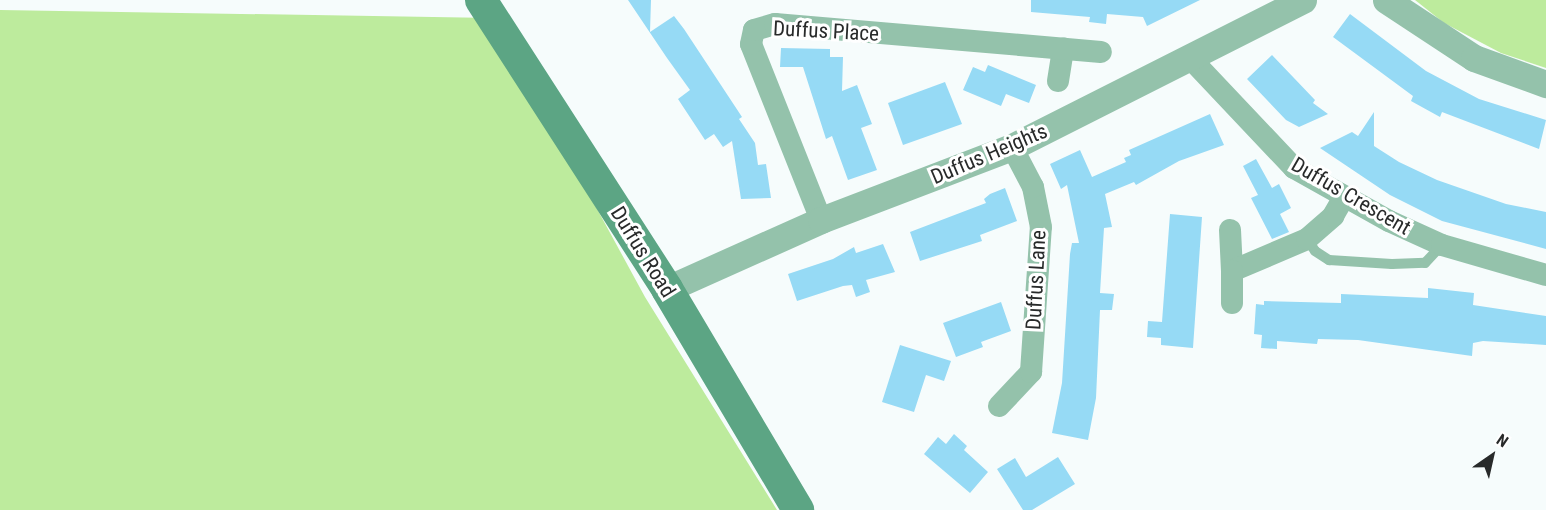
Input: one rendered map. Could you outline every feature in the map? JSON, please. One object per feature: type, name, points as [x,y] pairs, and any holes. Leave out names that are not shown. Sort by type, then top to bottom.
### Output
[{"type":"main road","name":"Duffus Road","points":[[481,0],[667,289],[798,510]]},
{"type":"street","points":[[1389,1],[1474,58],[1546,84]]},
{"type":"street","name":"Duffus Heights","points":[[667,289],[821,220],[1012,147],[1191,59],[1288,3]]},
{"type":"street","name":"Duffus Place","points":[[821,220],[751,44],[754,30],[775,24],[1101,51]]},
{"type":"street","points":[[1058,81],[1063,48]]},
{"type":"street","name":"Duffus Crescent","points":[[1191,59],[1294,168],[1344,197],[1442,245],[1546,275]]},
{"type":"street","name":"Duffus Lane","points":[[999,406],[1031,372],[1041,227],[1033,187],[1012,147]]},
{"type":"street","points":[[1232,271],[1307,238],[1333,216],[1344,197]]},
{"type":"street","points":[[1230,230],[1232,303]]},
{"type":"lane","points":[[1307,238],[1315,251],[1329,260],[1392,264],[1425,263],[1442,245]]},
{"type":"green space","points":[[1415,0],[1546,0],[1546,68],[1501,53],[1444,23]]},
{"type":"green space","points":[[0,10],[493,18],[645,297],[777,510],[0,510]]},
{"type":"building","points":[[628,0],[651,0],[650,32],[674,16],[684,29],[742,117],[739,119],[755,143],[758,165],[766,164],[771,198],[741,199],[732,141],[723,147],[714,134],[705,140],[678,99],[690,90],[667,58]]},
{"type":"building","points":[[1031,0],[1200,0],[1147,26],[1143,17],[1107,14],[1106,24],[1089,22],[1090,17],[1031,12]]},
{"type":"building","points":[[1350,14],[1426,71],[1479,99],[1546,120],[1539,149],[1442,112],[1440,117],[1411,101],[1413,96],[1333,37]]},
{"type":"building","points":[[781,48],[830,49],[830,57],[843,57],[842,91],[857,85],[872,124],[861,128],[877,170],[848,180],[832,136],[826,139],[803,67],[780,67]]},
{"type":"building","points":[[1272,55],[1315,100],[1313,103],[1328,114],[1299,127],[1286,120],[1247,79]]},
{"type":"building","points":[[988,65],[1036,85],[1029,103],[1006,94],[1001,106],[963,90],[973,67],[985,72]]},
{"type":"building","points":[[945,82],[962,124],[903,145],[888,103]]},
{"type":"building","points":[[1374,112],[1374,146],[1399,162],[1437,180],[1506,204],[1546,212],[1546,249],[1442,221],[1390,195],[1320,148],[1352,132],[1358,136]]},
{"type":"building","points":[[1210,114],[1224,145],[1179,161],[1136,185],[1134,182],[1105,194],[1112,227],[1104,228],[1100,293],[1114,294],[1112,310],[1100,310],[1096,398],[1088,440],[1052,433],[1062,383],[1070,254],[1072,243],[1079,243],[1067,185],[1061,189],[1050,164],[1080,150],[1092,177],[1126,162],[1124,158],[1131,155],[1129,150]]},
{"type":"building","points":[[1256,159],[1272,188],[1279,184],[1291,208],[1280,214],[1289,232],[1272,239],[1251,198],[1258,195],[1243,166]]},
{"type":"building","points":[[1005,188],[1017,221],[980,235],[982,241],[920,261],[910,232],[986,203],[984,199],[990,194]]},
{"type":"building","points":[[1170,214],[1202,217],[1193,348],[1161,345],[1161,338],[1147,337],[1148,321],[1162,322]]},
{"type":"building","points":[[883,244],[895,272],[866,280],[870,292],[856,297],[852,285],[843,286],[797,301],[788,274],[833,259],[854,247],[856,253]]},
{"type":"building","points":[[1428,288],[1474,293],[1473,305],[1546,316],[1546,345],[1483,341],[1473,343],[1472,356],[1358,340],[1318,339],[1317,344],[1277,341],[1277,349],[1261,348],[1262,335],[1254,334],[1256,304],[1264,305],[1264,301],[1341,303],[1341,294],[1428,298]]},
{"type":"building","points":[[1001,302],[1011,331],[981,342],[983,347],[956,357],[943,323]]},
{"type":"building","points":[[900,345],[951,361],[944,381],[926,375],[914,412],[882,402]]},
{"type":"building","points":[[954,434],[967,446],[964,450],[988,472],[970,493],[924,454],[938,437],[946,444]]},
{"type":"building","points":[[1058,457],[1075,484],[1032,510],[1023,510],[997,469],[1015,458],[1026,477]]}]
